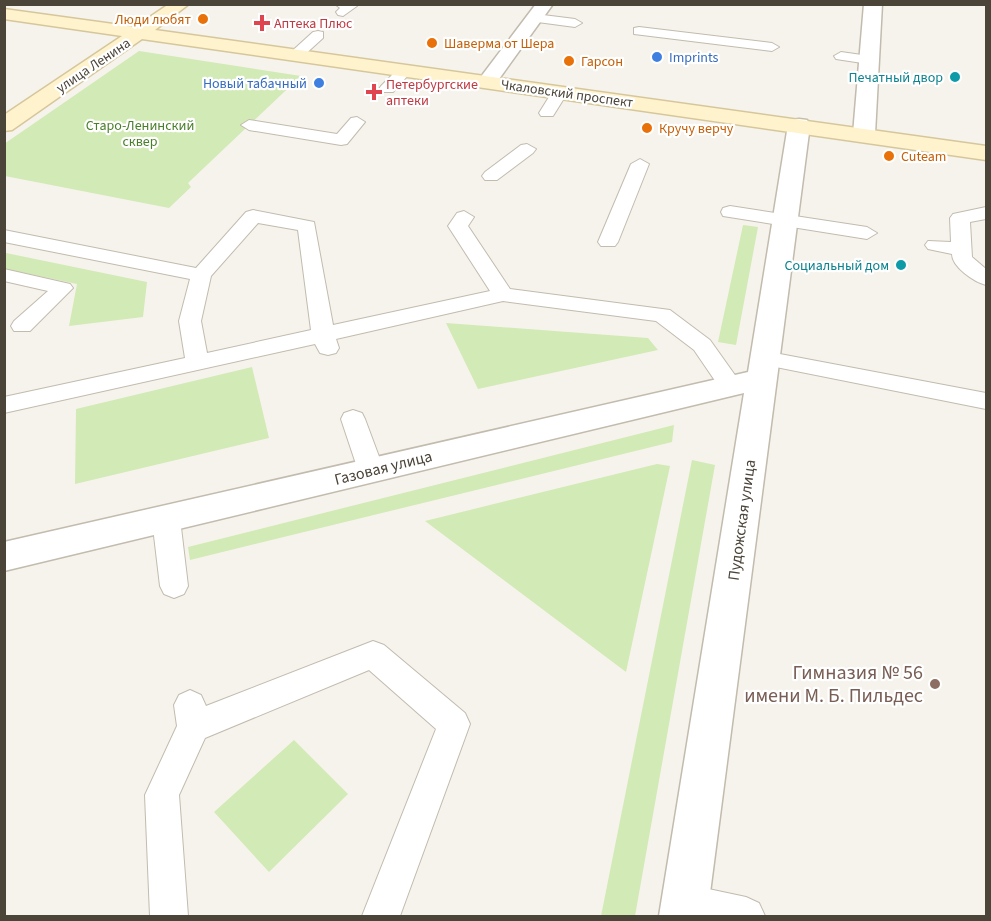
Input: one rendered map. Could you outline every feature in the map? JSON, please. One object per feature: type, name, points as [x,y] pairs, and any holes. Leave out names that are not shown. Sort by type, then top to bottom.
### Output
[{"type":"street","name":"улица Ленина","points":[[4,102],[154,4]]},
{"type":"street","name":"улица Ленина","points":[[4,125],[182,4]]},
{"type":"street","points":[[864,134],[873,4]]},
{"type":"street","points":[[487,82],[540,11]]},
{"type":"street","name":"Чкаловский проспект","points":[[4,14],[799,124],[987,153]]},
{"type":"street","name":"Пудожская улица","points":[[684,910],[752,374],[785,221],[799,124]]},
{"type":"street","name":"Газовая улица","points":[[4,556],[371,470],[752,374]]},
{"type":"lane","points":[[540,11],[575,22]]},
{"type":"lane","points":[[639,31],[772,47]]},
{"type":"lane","points":[[296,55],[318,35]]},
{"type":"lane","points":[[840,56],[869,60]]},
{"type":"lane","points":[[387,89],[405,70]]},
{"type":"lane","points":[[547,113],[560,92]]},
{"type":"lane","points":[[249,125],[341,140],[357,122]]},
{"type":"lane","points":[[490,176],[527,149]]},
{"type":"lane","points":[[608,242],[640,164]]},
{"type":"lane","points":[[626,197],[649,200]]},
{"type":"lane","points":[[730,212],[867,233]]},
{"type":"lane","points":[[987,213],[960,218],[962,259],[987,279]]},
{"type":"lane","points":[[197,362],[190,321],[201,275],[253,216],[308,226],[325,341]]},
{"type":"lane","points":[[465,217],[458,226],[503,294]]},
{"type":"lane","points":[[4,236],[201,275]]},
{"type":"lane","points":[[935,245],[961,249]]},
{"type":"lane","points":[[4,275],[63,288],[22,326]]},
{"type":"lane","points":[[4,405],[197,362],[325,341],[503,294],[662,315],[702,345],[752,374],[987,401]]},
{"type":"lane","points":[[353,419],[371,470]]},
{"type":"lane","points":[[166,519],[174,586]]},
{"type":"lane","points":[[169,916],[162,795],[192,716],[373,654],[454,724],[381,916]]},
{"type":"lane","points":[[684,910],[746,916]]},
{"type":"green space","name":"Старо-Ленинский сквер","points":[[139,51],[301,76],[188,183],[191,187],[169,208],[5,176],[4,144]]},
{"type":"green space","points":[[743,225],[758,227],[736,345],[718,342]]},
{"type":"green space","points":[[6,253],[147,282],[143,317],[69,326],[77,284],[5,269]]},
{"type":"green space","points":[[446,323],[648,338],[658,350],[478,389]]},
{"type":"green space","points":[[252,367],[269,438],[75,484],[76,409]]},
{"type":"green space","points":[[674,425],[672,442],[190,560],[188,547]]},
{"type":"green space","points":[[692,460],[715,465],[635,916],[601,916]]},
{"type":"green space","points":[[657,464],[670,466],[626,672],[425,521]]},
{"type":"green space","points":[[294,740],[348,794],[269,872],[214,812]]},
{"type":"place","name":"Люди любят","points":[[203,19]]},
{"type":"place","name":"Аптека Плюс","points":[[262,23]]},
{"type":"place","name":"Шаверма от Шера","points":[[432,43]]},
{"type":"place","name":"Imprints","points":[[657,57]]},
{"type":"place","name":"Гарсон","points":[[569,61]]},
{"type":"place","name":"Печатный двор","points":[[955,77]]},
{"type":"place","name":"Новый табачный","points":[[319,83]]},
{"type":"place","name":"Петербургские аптеки","points":[[374,92]]},
{"type":"place","name":"Кручу верчу","points":[[647,128]]},
{"type":"place","name":"Cuteam","points":[[889,156]]},
{"type":"place","name":"Социальный дом","points":[[901,265]]},
{"type":"place","name":"Гимназия № 56 имени М. Б. Пильдес","points":[[935,684]]}]
